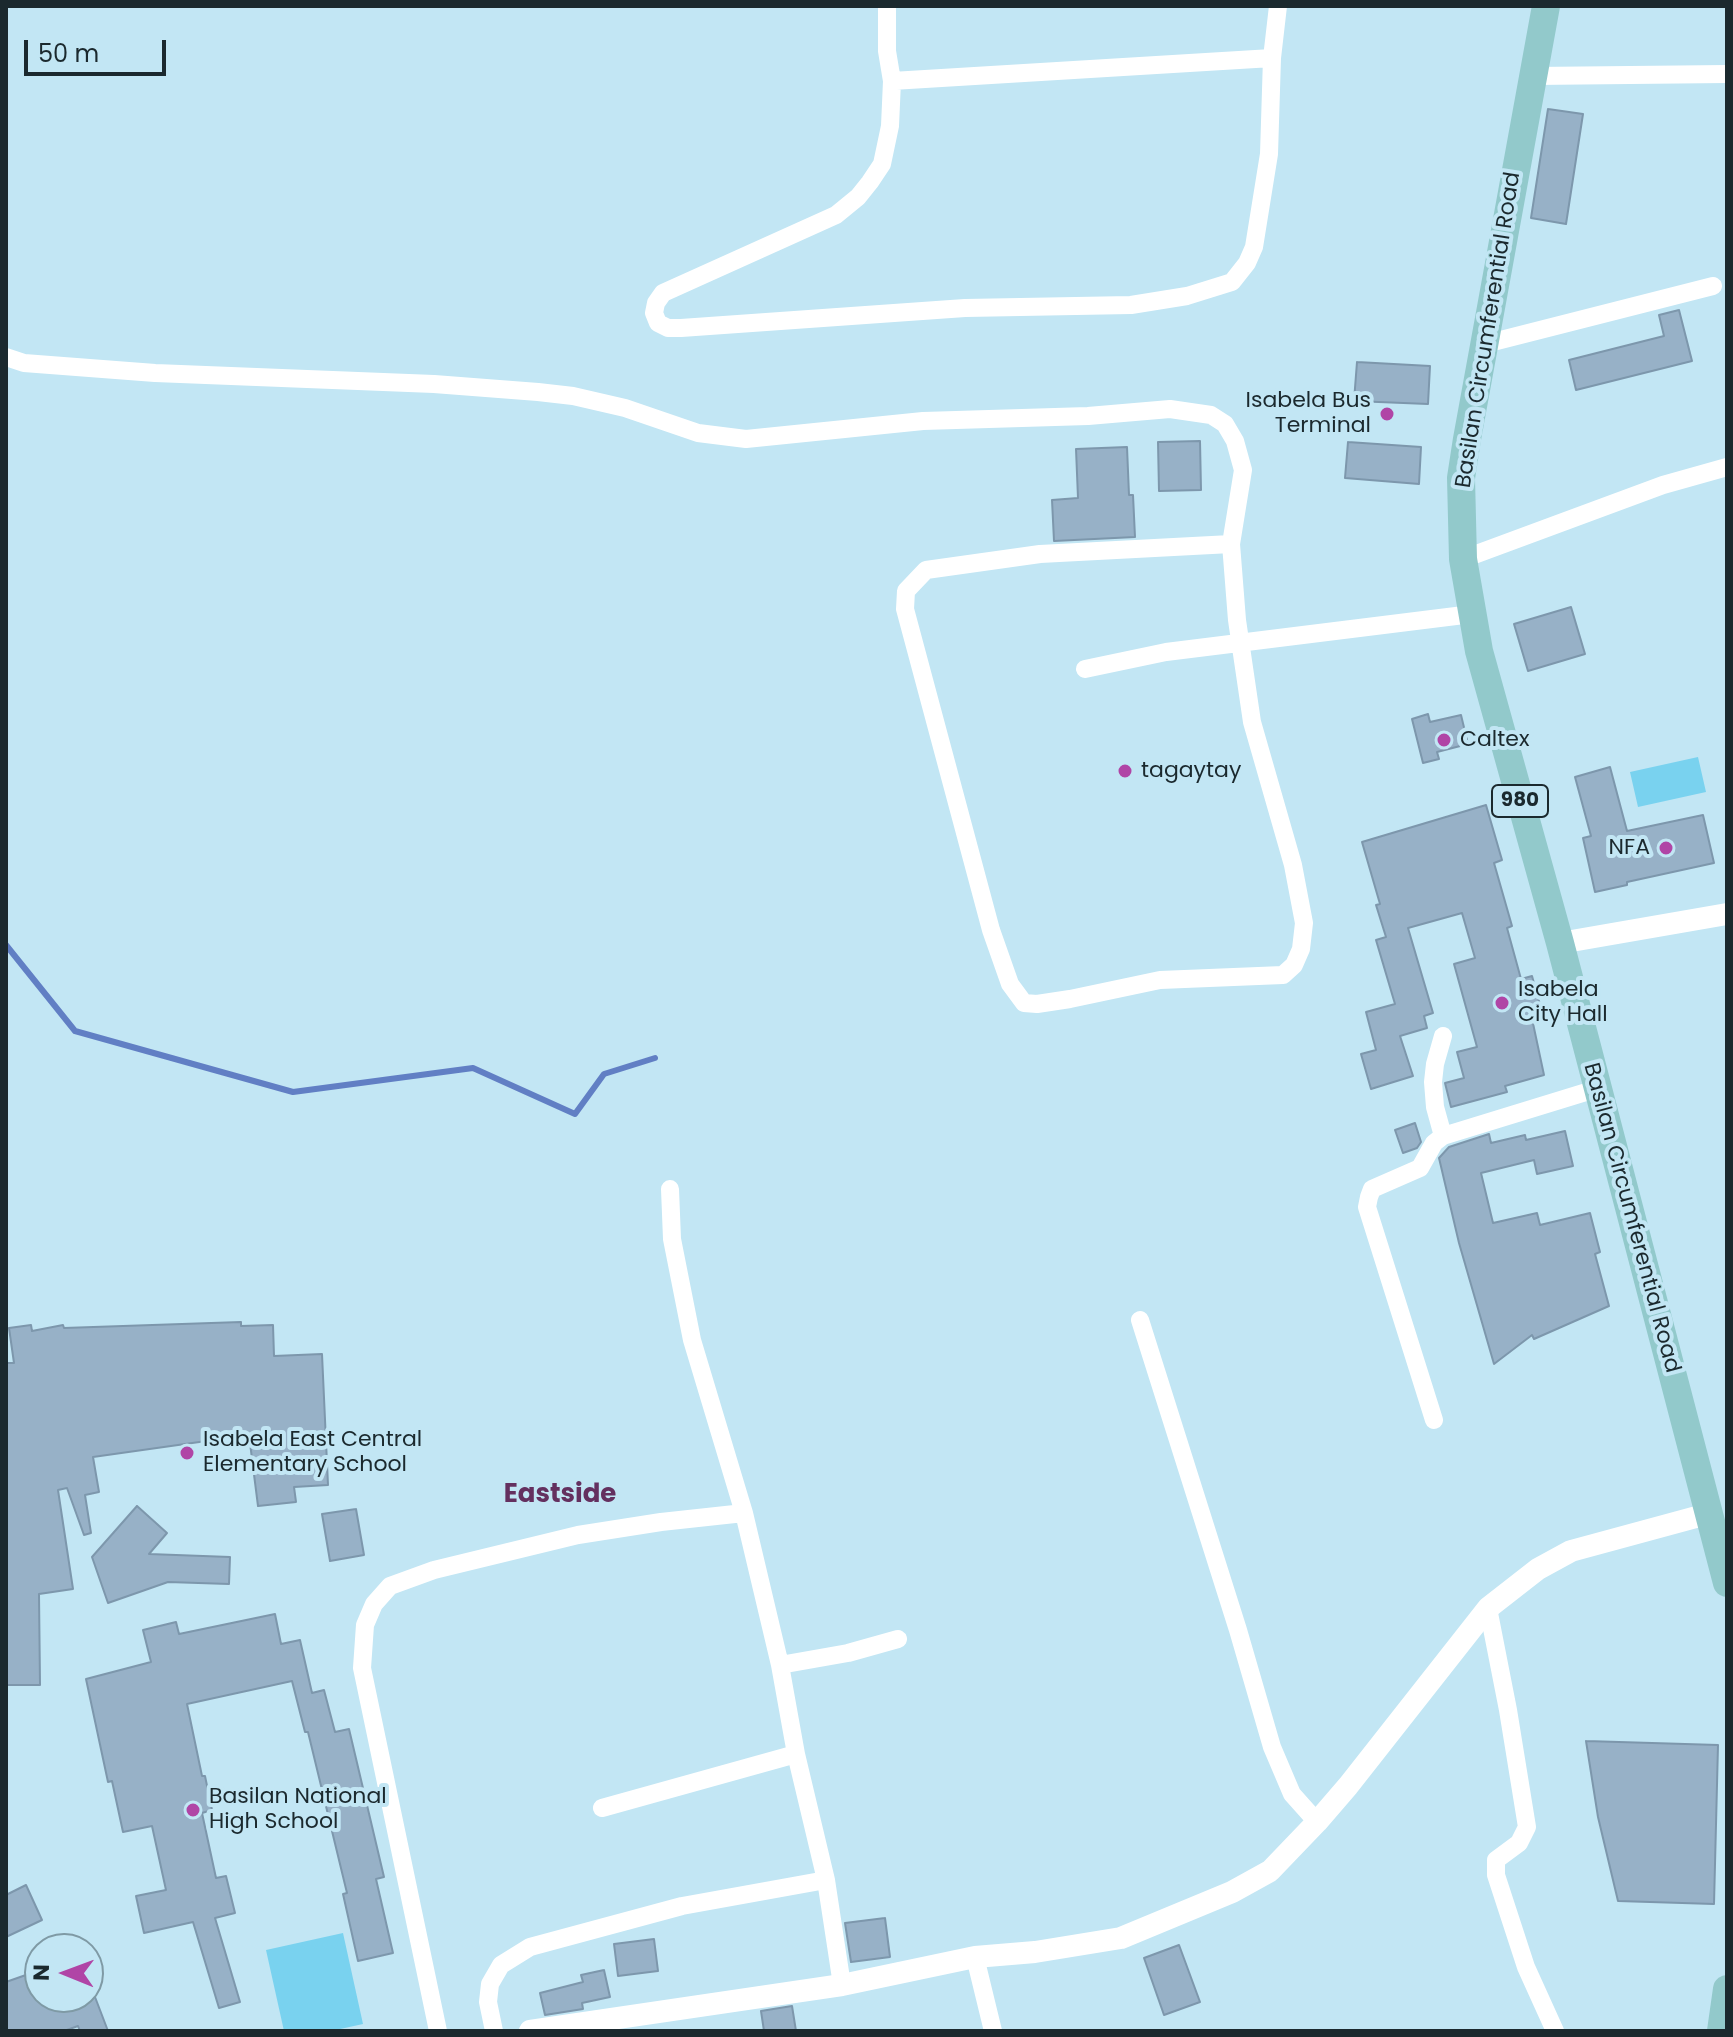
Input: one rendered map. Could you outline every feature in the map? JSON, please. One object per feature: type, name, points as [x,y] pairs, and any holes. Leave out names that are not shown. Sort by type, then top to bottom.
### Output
[{"type":"main road","name":"Basilan Circumferential Road","points":[[1546,6],[1461,478],[1463,559],[1479,651],[1560,943],[1727,1579]]},
{"type":"main road","points":[[1721,2031],[1727,1989]]},
{"type":"street","points":[[887,6],[887,51],[892,81],[890,126],[882,164],[858,197],[836,215],[663,293],[654,313],[658,323],[668,328],[695,328],[965,308],[1131,305],[1187,296],[1232,282],[1247,263],[1254,247],[1269,154],[1272,58],[1278,6]]},
{"type":"street","points":[[892,81],[1272,58]]},
{"type":"street","points":[[1533,76],[1727,74]]},
{"type":"street","points":[[1485,344],[1713,286]]},
{"type":"street","points":[[6,357],[24,363],[155,373],[434,384],[538,392],[625,408],[698,433],[746,439],[923,421],[1088,416],[1170,409],[1211,415],[1225,424],[1235,441],[1243,470],[1231,544],[1241,643],[1252,722],[1293,865],[1304,923],[1301,949],[1294,965],[1283,975],[1160,980],[1070,999],[1024,1003],[1010,984],[991,930],[905,609],[906,591],[926,570],[1040,554],[1231,544]]},
{"type":"street","points":[[1463,559],[1663,485],[1727,467]]},
{"type":"street","points":[[1085,669],[1166,652],[1472,614]]},
{"type":"street","points":[[1560,943],[1727,914]]},
{"type":"street","points":[[1443,1036],[1433,1082],[1435,1107],[1443,1136]]},
{"type":"street","points":[[1434,1420],[1367,1207],[1372,1189],[1420,1168],[1434,1143],[1443,1136],[1596,1089]]},
{"type":"street","points":[[670,1189],[672,1239],[692,1340],[744,1513],[780,1665],[796,1754],[826,1880],[842,1985]]},
{"type":"street","points":[[1140,1320],[1272,1747],[1292,1794],[1317,1822]]},
{"type":"street","points":[[438,2031],[362,1668],[365,1625],[374,1604],[390,1586],[434,1570],[578,1535],[744,1513]]},
{"type":"street","points":[[530,2031],[842,1985],[975,1957],[1035,1952],[1121,1938],[1232,1892],[1270,1871],[1317,1822],[1488,1608],[1538,1569],[1571,1551],[1711,1513]]},
{"type":"street","points":[[1488,1608],[1527,1827],[1519,1843],[1496,1860],[1496,1875],[1526,1967],[1555,2031]]},
{"type":"street","points":[[780,1665],[848,1653],[898,1639]]},
{"type":"street","points":[[602,1808],[796,1754]]},
{"type":"street","points":[[494,2031],[488,2002],[490,1984],[501,1965],[530,1947],[682,1906],[826,1880]]},
{"type":"street","points":[[975,1957],[993,2031]]},
{"type":"shaded area","points":[[1698,757],[1706,792],[1638,807],[1630,772]]},
{"type":"shaded area","points":[[343,1933],[363,2024],[331,2031],[284,2031],[266,1950]]},
{"type":"building","points":[[1548,109],[1583,114],[1566,224],[1531,218]]},
{"type":"building","points":[[1679,310],[1692,361],[1576,390],[1569,360],[1664,336],[1659,315]]},
{"type":"building","points":[[1357,362],[1430,366],[1428,404],[1354,401]]},
{"type":"building","points":[[1200,441],[1201,490],[1159,491],[1158,442]]},
{"type":"building","points":[[1348,442],[1421,447],[1419,484],[1345,478]]},
{"type":"building","points":[[1127,447],[1135,537],[1054,541],[1052,500],[1078,498],[1076,449]]},
{"type":"building","points":[[1571,607],[1585,654],[1528,671],[1514,624]]},
{"type":"building","points":[[1428,714],[1430,722],[1461,715],[1468,744],[1437,752],[1439,759],[1423,763],[1412,719]]},
{"type":"building","points":[[1610,767],[1627,831],[1703,815],[1714,863],[1595,892],[1583,838],[1591,836],[1575,777]]},
{"type":"building","points":[[1486,805],[1502,860],[1494,863],[1512,926],[1507,928],[1521,979],[1532,976],[1542,1012],[1531,1014],[1544,1075],[1505,1086],[1507,1092],[1451,1107],[1445,1083],[1464,1078],[1457,1052],[1477,1047],[1454,964],[1475,958],[1462,913],[1408,928],[1433,1013],[1424,1016],[1427,1028],[1400,1036],[1413,1076],[1371,1089],[1361,1054],[1376,1050],[1366,1012],[1395,1004],[1376,940],[1386,937],[1362,842]]},
{"type":"building","points":[[1415,1123],[1421,1142],[1417,1148],[1403,1153],[1395,1130]]},
{"type":"building","points":[[1565,1131],[1573,1166],[1537,1174],[1534,1160],[1481,1173],[1493,1223],[1537,1213],[1540,1225],[1590,1213],[1600,1252],[1595,1254],[1609,1306],[1534,1339],[1532,1335],[1494,1364],[1459,1243],[1439,1158],[1449,1147],[1489,1134],[1491,1143],[1525,1135],[1526,1140]]},
{"type":"building","points":[[241,1322],[241,1326],[273,1325],[274,1356],[322,1354],[328,1485],[294,1487],[296,1502],[258,1506],[249,1435],[93,1457],[99,1492],[85,1495],[91,1533],[84,1535],[67,1488],[58,1490],[73,1589],[39,1594],[40,1685],[7,1685],[6,1363],[14,1363],[9,1328],[31,1325],[32,1331],[63,1325],[64,1328]]},
{"type":"building","points":[[137,1506],[167,1533],[149,1554],[230,1557],[229,1584],[168,1582],[108,1603],[92,1557]]},
{"type":"building","points":[[356,1509],[364,1555],[330,1561],[322,1514]]},
{"type":"building","points":[[275,1614],[281,1644],[300,1640],[312,1693],[324,1690],[335,1732],[349,1729],[384,1877],[376,1879],[393,1953],[358,1961],[343,1894],[347,1893],[308,1732],[305,1732],[292,1681],[187,1704],[212,1810],[202,1813],[216,1878],[226,1876],[235,1913],[215,1918],[240,2002],[219,2008],[193,1922],[144,1933],[136,1896],[166,1890],[152,1826],[123,1832],[112,1781],[108,1782],[86,1679],[151,1662],[143,1630],[176,1622],[179,1634]]},
{"type":"building","points":[[1586,1741],[1718,1745],[1714,1904],[1618,1901],[1598,1817]]},
{"type":"building","points":[[26,1885],[42,1920],[6,1937],[6,1895]]},
{"type":"building","points":[[885,1918],[890,1957],[851,1962],[845,1923]]},
{"type":"building","points":[[654,1939],[658,1971],[618,1976],[614,1944]]},
{"type":"building","points":[[1179,1945],[1200,2002],[1164,2015],[1144,1958]]},
{"type":"building","points":[[604,1970],[610,1997],[582,2003],[583,2009],[545,2015],[540,1993],[583,1982],[581,1975]]},
{"type":"building","points":[[24,1976],[24,2013],[101,2013],[108,2031],[80,2031],[78,2026],[64,2031],[6,2031],[6,1982]]},
{"type":"building","points":[[792,2006],[796,2031],[764,2031],[761,2011]]},
{"type":"waterway","points":[[6,945],[75,1031],[293,1092],[473,1068],[575,1114],[604,1074],[655,1058]]},
{"type":"place","name":"Isabela Bus Terminal","points":[[1387,414]]},
{"type":"place","name":"Caltex","points":[[1444,740]]},
{"type":"place","name":"tagaytay","points":[[1125,771]]},
{"type":"place","name":"NFA","points":[[1666,848]]},
{"type":"place","name":"Isabela City Hall","points":[[1502,1003]]},
{"type":"place","name":"Isabela East Central Elementary School","points":[[187,1453]]},
{"type":"place","name":"Basilan National High School","points":[[193,1810]]},
{"type":"district","name":"Eastside","points":[[560,1495]]}]
